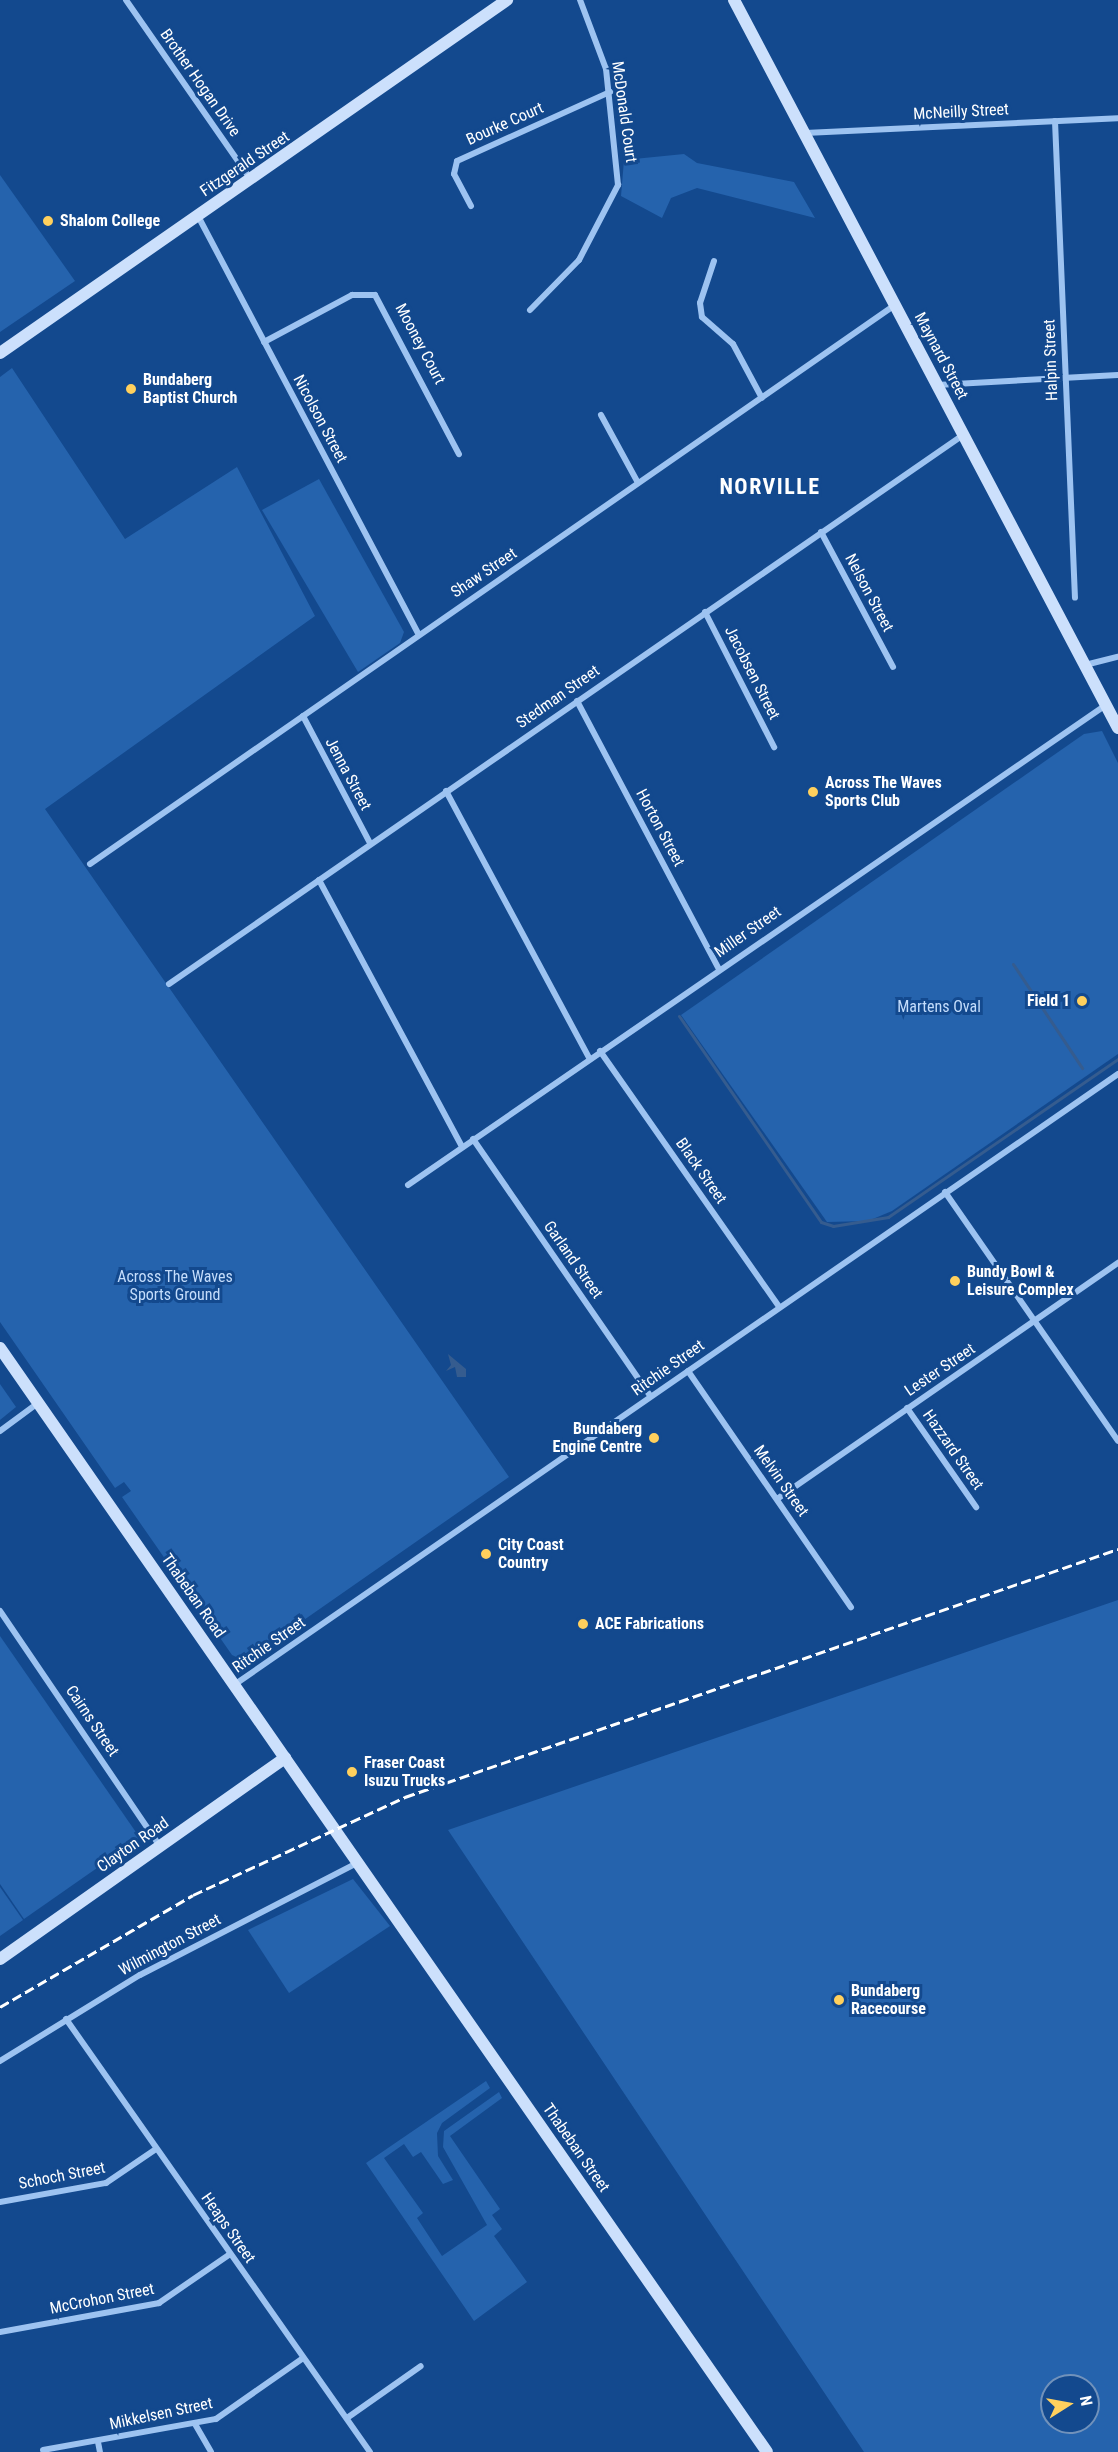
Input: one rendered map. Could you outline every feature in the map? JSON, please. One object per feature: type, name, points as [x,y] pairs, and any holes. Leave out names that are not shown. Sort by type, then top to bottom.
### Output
[{"type":"street","name":"Brother Hogan Drive","points":[[126,0],[252,181]]},
{"type":"street","name":"Fitzgerald Street","points":[[0,353],[252,181],[507,0]]},
{"type":"street","name":"McDonald Court","points":[[530,310],[574,267],[614,195],[619,161],[610,92],[600,45],[580,0]]},
{"type":"street","name":"Maynard Street","points":[[734,0],[1118,728]]},
{"type":"street","name":"Bourke Court","points":[[471,206],[454,174],[457,161],[610,92]]},
{"type":"street","name":"McNeilly Street","points":[[805,133],[1118,118]]},
{"type":"street","name":"Halpin Street","points":[[1055,121],[1075,598]]},
{"type":"street","name":"Nicolson Street","points":[[198,216],[418,634]]},
{"type":"street","points":[[714,261],[700,303],[702,317],[733,344],[762,398]]},
{"type":"street","name":"Mooney Court","points":[[264,342],[352,295],[375,295],[459,454]]},
{"type":"street","name":"Shaw Street","points":[[90,864],[418,634],[895,305]]},
{"type":"street","points":[[936,385],[1118,375]]},
{"type":"street","points":[[601,415],[638,483]]},
{"type":"street","name":"Stedman Street","points":[[169,984],[370,843],[964,435]]},
{"type":"street","name":"Nelson Street","points":[[821,532],[892,667]]},
{"type":"street","name":"Jacobsen Street","points":[[705,612],[774,747]]},
{"type":"street","points":[[1085,665],[1118,657]]},
{"type":"street","name":"Horton Street","points":[[577,701],[719,969]]},
{"type":"street","name":"Miller Street","points":[[408,1185],[1106,705]]},
{"type":"street","name":"Jenna Street","points":[[303,716],[370,843]]},
{"type":"street","points":[[446,791],[590,1059]]},
{"type":"street","points":[[319,880],[462,1147]]},
{"type":"street","name":"Black Street","points":[[600,1051],[779,1307]]},
{"type":"street","name":"Ritchie Street","points":[[234,1685],[1118,1074]]},
{"type":"street","name":"Garland Street","points":[[474,1139],[650,1396]]},
{"type":"street","points":[[945,1192],[1118,1441]]},
{"type":"street","name":"Lester Street","points":[[777,1499],[1118,1263]]},
{"type":"street","name":"Thabeban Road","points":[[0,1348],[358,1863]]},
{"type":"street","name":"Melvin Street","points":[[688,1371],[851,1607]]},
{"type":"street","points":[[0,1431],[38,1403]]},
{"type":"street","name":"Hazzard Street","points":[[908,1408],[976,1507]]},
{"type":"street","name":"Cairns Street","points":[[0,1611],[161,1846]]},
{"type":"street","name":"Clayton Road","points":[[0,1959],[285,1758]]},
{"type":"street","name":"Wilmington Street","points":[[0,2061],[140,1975],[358,1863]]},
{"type":"street","name":"Thabeban Street","points":[[358,1863],[767,2452]]},
{"type":"street","name":"Heaps Street","points":[[66,2019],[370,2452]]},
{"type":"street","name":"Schoch Street","points":[[0,2202],[106,2183],[156,2149]]},
{"type":"street","name":"McCrohon Street","points":[[0,2332],[159,2303],[230,2254]]},
{"type":"street","name":"Mikkelsen Street","points":[[43,2450],[98,2442],[216,2418],[303,2358]]},
{"type":"street","points":[[347,2418],[421,2366]]},
{"type":"street","points":[[195,2424],[211,2452]]},
{"type":"street","points":[[98,2442],[100,2452]]},
{"type":"green space","points":[[684,154],[697,163],[794,182],[815,218],[697,188],[671,198],[662,218],[621,196],[624,160]]},
{"type":"green space","points":[[0,175],[75,281],[0,332]]},
{"type":"green space","name":"Across The Waves Sports Ground","points":[[12,368],[125,539],[237,467],[315,616],[45,809],[509,1477],[245,1661],[232,1655],[122,1497],[131,1491],[124,1482],[115,1488],[0,1322],[0,377]]},
{"type":"green space","points":[[319,479],[404,632],[400,643],[358,672],[262,510]]},
{"type":"green space","name":"Martens Oval","points":[[1102,731],[1118,763],[1118,1054],[892,1211],[868,1221],[827,1222],[681,1015],[1084,734]]},
{"type":"green space","points":[[0,1384],[16,1407],[0,1420]]},
{"type":"green space","name":"Bundaberg Racecourse","points":[[1118,1600],[1118,2452],[864,2452],[448,1830]]},
{"type":"green space","points":[[0,1636],[140,1838],[24,1919],[0,1884]]},
{"type":"green space","points":[[353,1879],[390,1926],[289,1993],[248,1930]]},
{"type":"green space","points":[[0,1887],[23,1920],[0,1936]]},
{"type":"green space","points":[[486,2081],[490,2088],[442,2123],[437,2133],[438,2156],[453,2180],[443,2184],[421,2152],[413,2157],[404,2144],[384,2158],[423,2213],[417,2218],[442,2256],[487,2225],[443,2147],[444,2131],[499,2092],[502,2098],[450,2136],[500,2209],[492,2215],[502,2229],[494,2236],[527,2282],[474,2321],[366,2163]]},
{"type":"shaded area","points":[[448,1354],[466,1369],[466,1377],[457,1377],[455,1367],[446,1371],[451,1365]]},
{"type":"waterway","points":[[1013,964],[1082,1068]]},
{"type":"waterway","points":[[679,1016],[821,1222],[833,1226],[888,1217],[1118,1059]]},
{"type":"railway","points":[[0,2007],[193,1895],[405,1797],[1118,1549]]},
{"type":"place","name":"Shalom College","points":[[48,221]]},
{"type":"place","name":"Bundaberg Baptist Church","points":[[131,389]]},
{"type":"place","name":"Across The Waves Sports Club","points":[[813,792]]},
{"type":"place","name":"Field 1","points":[[1082,1001]]},
{"type":"place","name":"Bundy Bowl & Leisure Complex","points":[[955,1281]]},
{"type":"place","name":"Bundaberg Engine Centre","points":[[654,1438]]},
{"type":"place","name":"City Coast Country","points":[[486,1554]]},
{"type":"place","name":"ACE Fabrications","points":[[583,1624]]},
{"type":"place","name":"Fraser Coast Isuzu Trucks","points":[[352,1772]]},
{"type":"place","name":"Bundaberg Racecourse","points":[[839,2000]]},
{"type":"district","name":"NORVILLE","points":[[770,487]]}]
